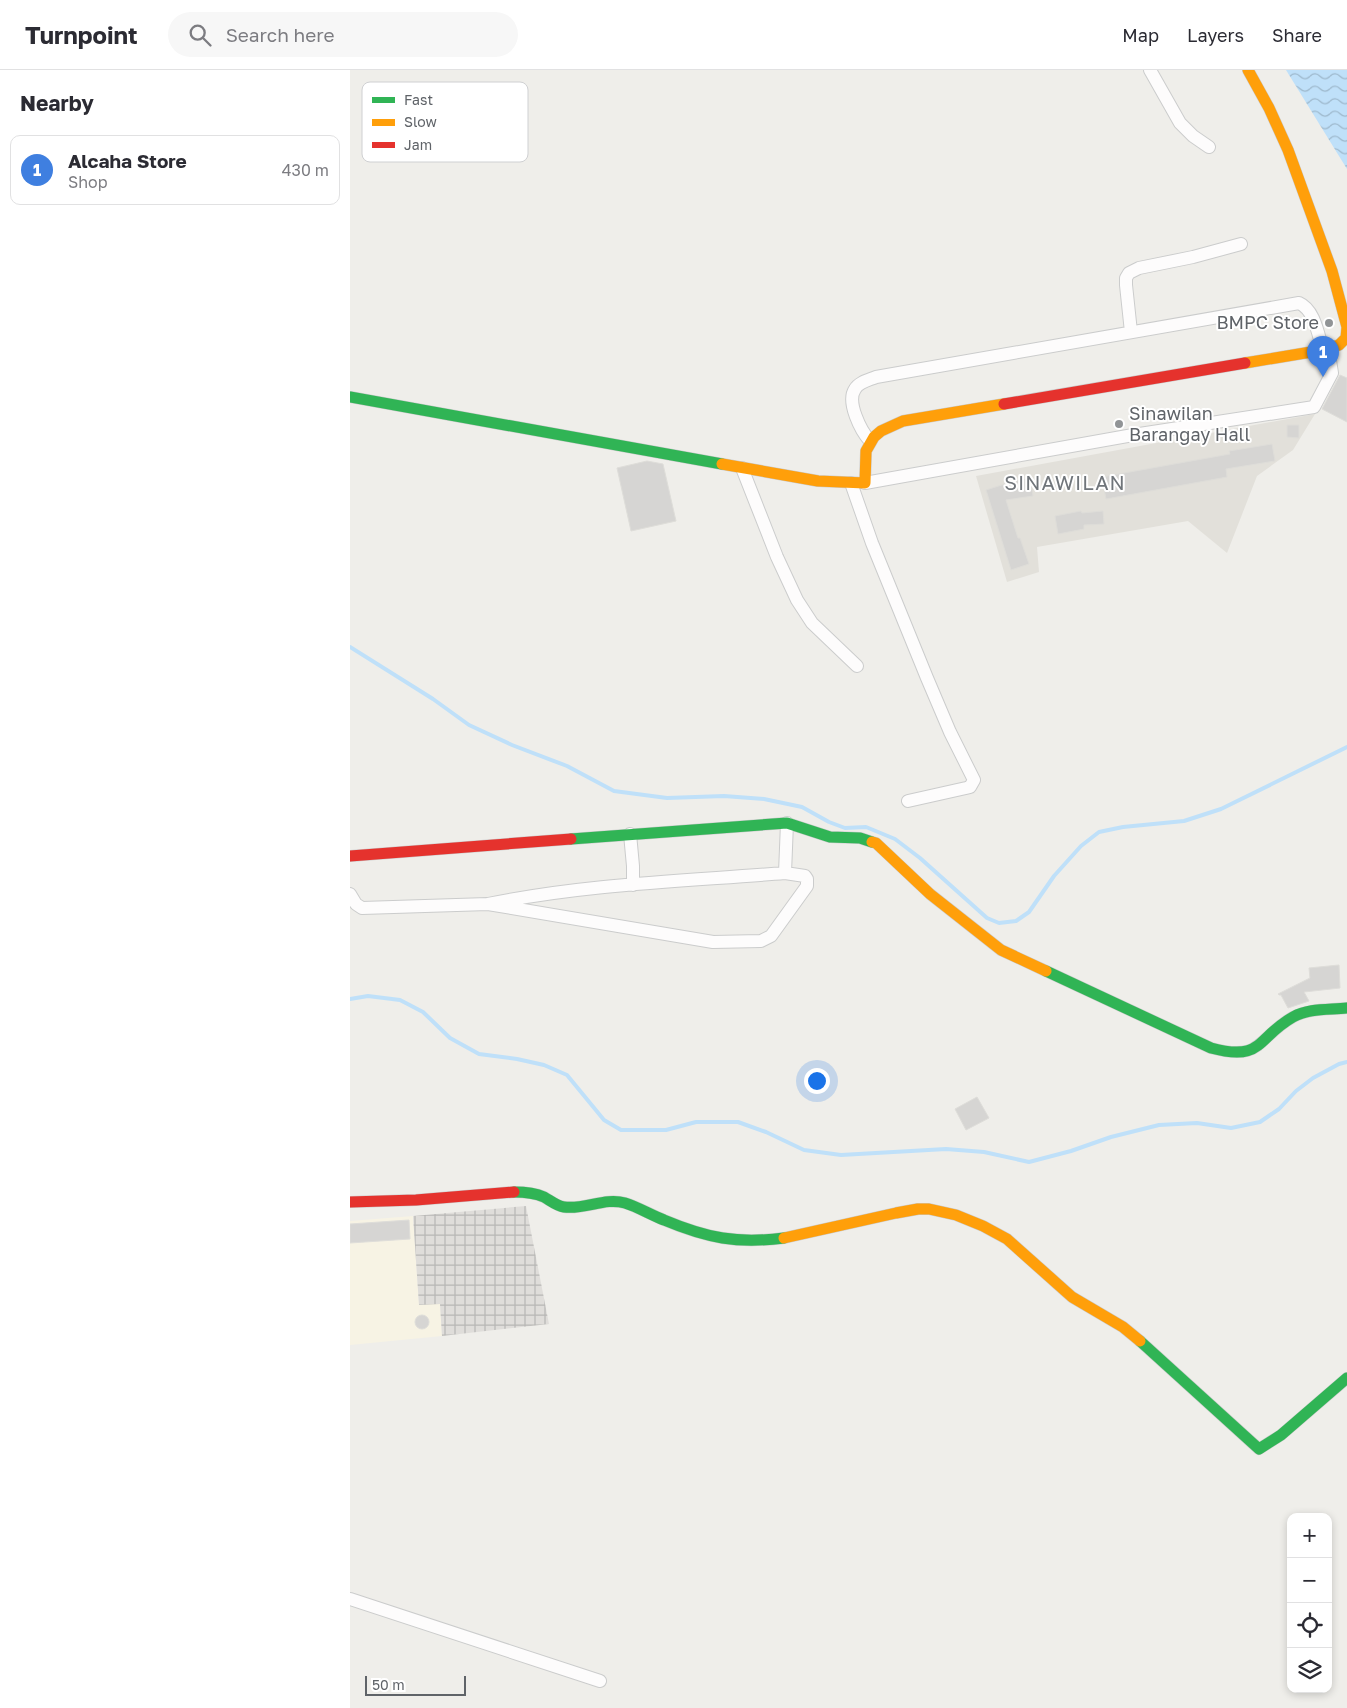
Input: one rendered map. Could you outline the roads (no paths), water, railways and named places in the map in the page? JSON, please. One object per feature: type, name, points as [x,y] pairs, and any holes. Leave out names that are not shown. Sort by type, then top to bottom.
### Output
[{"type":"street","points":[[1150,70],[1180,123],[1192,136],[1209,147]]},
{"type":"street","points":[[865,484],[864,464],[870,440],[890,426],[903,421],[1326,349],[1344,341],[1347,327],[1332,271],[1288,150],[1269,108],[1248,70]]},
{"type":"street","points":[[1131,332],[1126,285],[1126,278],[1130,273],[1139,268],[1193,257],[1240,244]]},
{"type":"street","points":[[350,397],[818,481],[865,484],[1133,435],[1314,407],[1332,373],[1326,349],[1310,311],[1305,305],[1299,303],[876,377],[856,386],[853,391],[852,400],[860,426],[870,440]]},
{"type":"street","points":[[742,468],[777,557],[797,600],[812,623],[858,666]]},
{"type":"street","points":[[851,483],[872,543],[927,678],[950,732],[974,780],[970,787],[908,801]]},
{"type":"street","points":[[785,874],[787,823]]},
{"type":"street","points":[[350,856],[787,823],[830,837],[860,838],[876,843],[930,894],[1001,950],[1211,1048],[1230,1052],[1244,1052],[1252,1049],[1284,1023],[1301,1014],[1347,1008]]},
{"type":"street","points":[[630,834],[633,885]]},
{"type":"street","points":[[350,894],[356,904],[362,908],[488,904],[535,895],[633,885],[785,874],[804,876],[807,879],[807,886],[771,936],[761,941],[713,942],[488,904]]},
{"type":"street","points":[[350,1202],[416,1200],[519,1192],[533,1193],[561,1206],[580,1207],[605,1201],[625,1203],[688,1229],[714,1236],[748,1241],[766,1241],[811,1234],[866,1220],[930,1208],[965,1217],[1015,1244],[1054,1282],[1082,1303],[1123,1326],[1136,1336],[1258,1449],[1281,1435],[1347,1378]]},
{"type":"street","points":[[350,1599],[600,1681]]},
{"type":"water","points":[[1286,70],[1347,70],[1347,169]]},
{"type":"waterway","points":[[350,647],[433,699],[469,725],[512,745],[567,766],[614,791],[667,798],[724,796],[764,799],[802,807],[829,822],[845,828],[866,827],[895,839],[920,858],[987,918],[999,923],[1016,921],[1029,912],[1054,876],[1081,846],[1099,832],[1123,827],[1184,821],[1221,809],[1347,747]]},
{"type":"waterway","points":[[350,999],[368,996],[400,1000],[423,1012],[450,1038],[479,1054],[544,1065],[567,1075],[604,1120],[621,1130],[666,1130],[696,1122],[738,1122],[766,1132],[804,1150],[841,1155],[946,1149],[984,1152],[1029,1162],[1071,1151],[1111,1137],[1159,1125],[1197,1123],[1231,1128],[1260,1122],[1279,1109],[1296,1091],[1313,1078],[1339,1064],[1347,1062]]},
{"type":"place","name":"BMPC Store","points":[[1329,323]]},
{"type":"place","name":"Alcaha Store","points":[[1323,377]]},
{"type":"place","name":"Sinawilan Barangay Hall","points":[[1119,424]]},
{"type":"district","name":"SINAWILAN","points":[[1065,483]]}]
